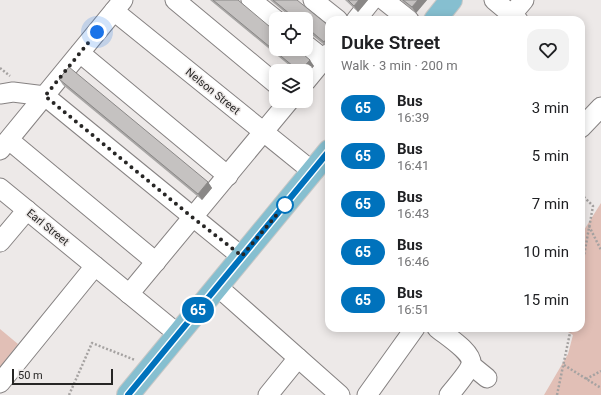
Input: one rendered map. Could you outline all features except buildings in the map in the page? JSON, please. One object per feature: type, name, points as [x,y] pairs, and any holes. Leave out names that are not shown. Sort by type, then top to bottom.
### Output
[{"type":"main road","points":[[438,16],[452,0]]},
{"type":"main road","points":[[128,395],[325,156]]},
{"type":"street","points":[[175,0],[269,78]]},
{"type":"street","points":[[251,0],[269,14]]},
{"type":"street","points":[[313,0],[333,16]]},
{"type":"street","points":[[359,16],[372,0]]},
{"type":"street","points":[[384,0],[404,16]]},
{"type":"street","points":[[494,0],[510,16]]},
{"type":"street","points":[[513,16],[524,0]]},
{"type":"street","points":[[119,6],[4,145],[156,262]]},
{"type":"street","name":"Nelson Street","points":[[119,6],[264,132],[312,171]]},
{"type":"street","points":[[313,49],[325,57]]},
{"type":"street","points":[[80,53],[228,176]]},
{"type":"street","points":[[313,73],[325,60]]},
{"type":"street","points":[[0,94],[13,92],[45,96],[192,217],[242,256]]},
{"type":"street","points":[[585,124],[601,107]]},
{"type":"street","points":[[129,294],[284,108]]},
{"type":"street","name":"Earl Street","points":[[0,188],[178,334]]},
{"type":"street","points":[[0,242],[27,210]]},
{"type":"street","points":[[0,383],[95,266]]},
{"type":"street","points":[[218,286],[340,395]]},
{"type":"street","points":[[367,395],[412,332]]},
{"type":"street","points":[[442,332],[467,352],[471,358],[471,365],[449,395]]},
{"type":"street","points":[[268,395],[298,358]]},
{"type":"street","points":[[471,365],[488,378]]},
{"type":"path","points":[[585,198],[593,206],[585,249]]},
{"type":"path","points":[[589,226],[601,250]]},
{"type":"path","points":[[556,395],[570,332]]},
{"type":"path","points":[[69,395],[92,343],[151,366]]},
{"type":"path","points":[[564,365],[601,388]]},
{"type":"path","points":[[586,379],[601,371]]},
{"type":"shaded area","points":[[601,203],[601,395],[544,395],[568,354],[573,335],[568,332],[585,332],[585,228]]},
{"type":"shaded area","points":[[0,329],[18,344],[0,367]]},
{"type":"bus line","name":"65","points":[[128,395],[325,156]]},
{"type":"route","points":[[97,32],[45,96],[192,217],[242,256],[285,205]]}]
